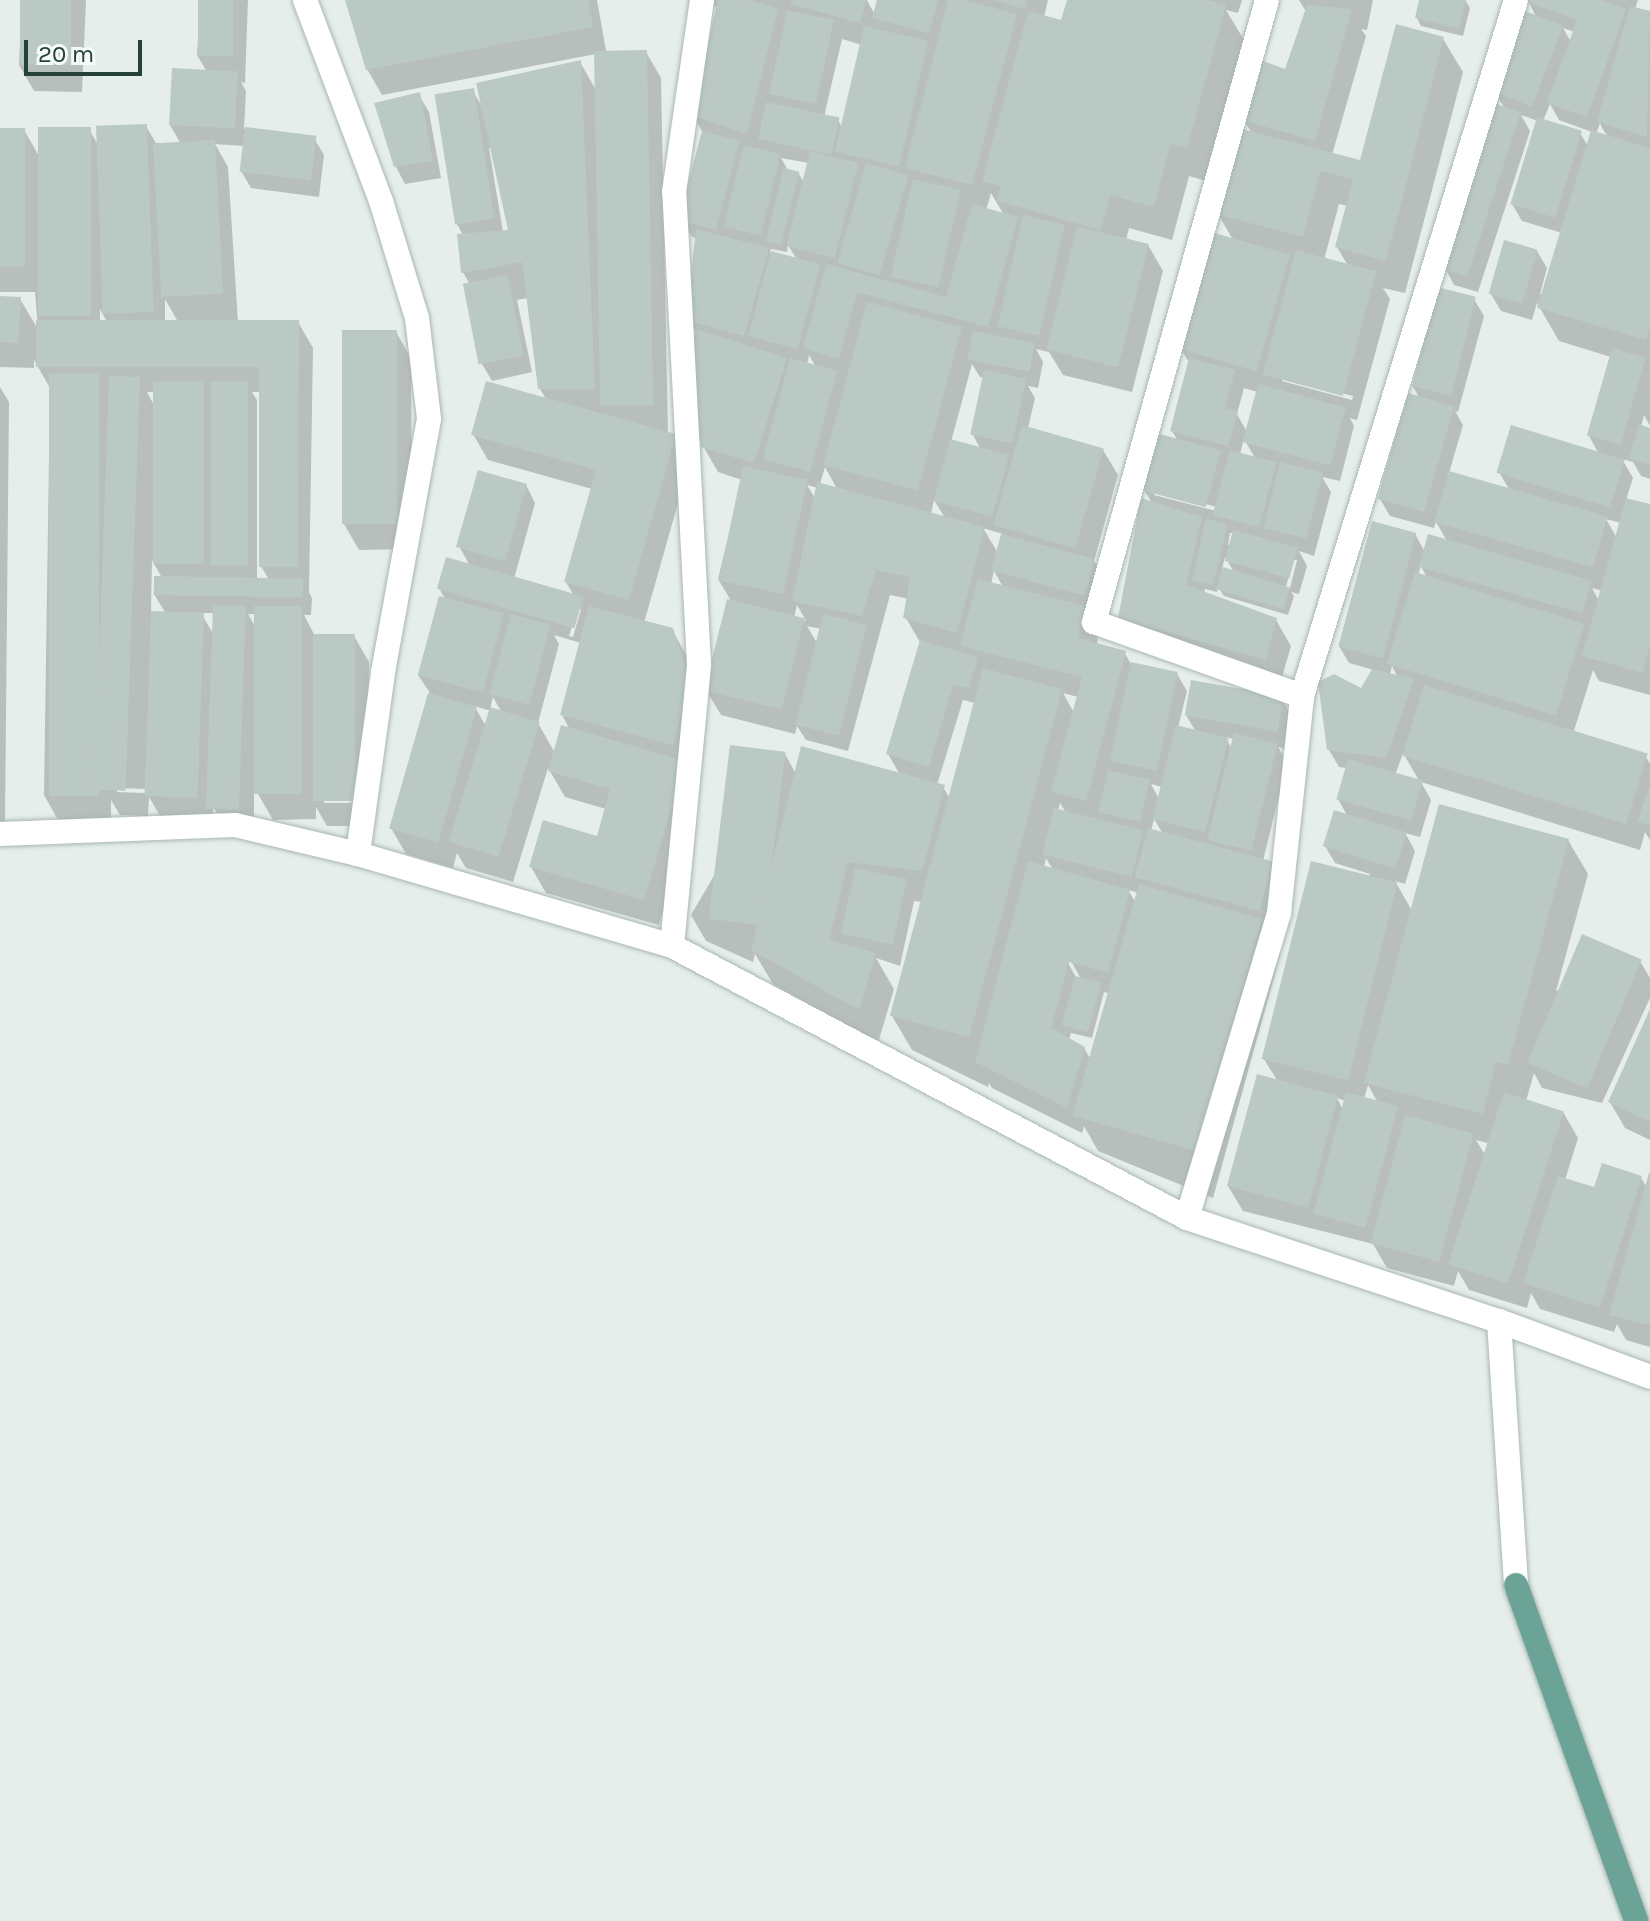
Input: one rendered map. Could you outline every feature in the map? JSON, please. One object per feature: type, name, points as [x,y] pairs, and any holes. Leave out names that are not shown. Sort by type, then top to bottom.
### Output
[{"type":"main road","points":[[1516,1585],[1636,1921]]},
{"type":"street","points":[[305,0],[381,201],[417,318],[429,419],[383,673],[358,854]]},
{"type":"street","points":[[672,946],[699,664],[674,192],[702,0]]},
{"type":"street","points":[[1267,0],[1094,622],[1302,696]]},
{"type":"street","points":[[1187,1218],[1279,913],[1302,696],[1516,0]]},
{"type":"street","points":[[0,834],[235,825],[358,854],[672,946],[1187,1218],[1499,1321],[1650,1377]]},
{"type":"street","points":[[1499,1321],[1516,1585]]},
{"type":"building","points":[[20,0],[71,0],[71,65],[20,65]]},
{"type":"building","points":[[198,0],[233,0],[233,56],[198,56]]},
{"type":"building","points":[[345,0],[588,0],[593,27],[366,70]]},
{"type":"building","points":[[718,0],[751,0],[778,9],[747,134],[691,115]]},
{"type":"building","points":[[792,0],[866,0],[860,23],[790,4]]},
{"type":"building","points":[[877,0],[938,0],[929,33],[872,18]]},
{"type":"building","points":[[948,0],[963,0],[1017,14],[972,185],[905,168]]},
{"type":"building","points":[[994,0],[1027,0],[1025,9]]},
{"type":"building","points":[[1067,0],[1207,0],[1226,5],[1187,148],[1170,144],[1154,207],[1110,195],[1101,230],[997,201],[1001,186],[982,181],[1028,11],[1061,20]]},
{"type":"building","points":[[1419,0],[1466,0],[1459,29],[1415,18]]},
{"type":"building","points":[[1521,0],[1600,0],[1626,9],[1587,117],[1547,103],[1577,20]]},
{"type":"building","points":[[1307,5],[1352,9],[1315,141],[1242,120],[1261,60],[1285,69]]},
{"type":"building","points":[[1630,6],[1650,11],[1647,137],[1597,122]]},
{"type":"building","points":[[787,10],[834,20],[816,104],[769,94]]},
{"type":"building","points":[[1523,10],[1563,25],[1532,107],[1492,91]]},
{"type":"building","points":[[1396,24],[1444,37],[1386,261],[1335,247],[1353,179],[1320,171],[1303,237],[1216,214],[1238,128],[1360,160]]},
{"type":"building","points":[[864,26],[928,41],[899,167],[835,152]]},
{"type":"building","points":[[647,50],[653,405],[600,406],[594,51]]},
{"type":"building","points":[[581,60],[595,389],[538,389],[522,262],[461,273],[457,234],[508,230],[476,83]]},
{"type":"building","points":[[172,68],[238,71],[235,128],[169,125]]},
{"type":"building","points":[[474,88],[495,218],[455,225],[434,94]]},
{"type":"building","points":[[420,92],[433,161],[394,167],[374,103]]},
{"type":"building","points":[[766,102],[839,118],[831,155],[758,139]]},
{"type":"building","points":[[1496,104],[1521,112],[1467,277],[1443,269]]},
{"type":"building","points":[[1537,117],[1582,131],[1555,218],[1510,204]]},
{"type":"building","points":[[147,124],[154,312],[103,314],[96,126]]},
{"type":"building","points":[[38,127],[91,127],[91,316],[38,316]]},
{"type":"building","points":[[245,127],[316,136],[311,180],[240,172]]},
{"type":"building","points":[[0,128],[25,128],[25,267],[0,267]]},
{"type":"building","points":[[1591,130],[1650,148],[1650,327],[1646,340],[1537,308]]},
{"type":"building","points":[[702,131],[740,141],[716,230],[678,220]]},
{"type":"building","points":[[215,140],[223,294],[161,297],[153,143]]},
{"type":"building","points":[[744,145],[781,154],[761,236],[724,227]]},
{"type":"building","points":[[810,151],[859,163],[835,258],[786,246]]},
{"type":"building","points":[[866,163],[908,175],[880,275],[837,263]]},
{"type":"building","points":[[784,168],[800,172],[781,246],[766,242]]},
{"type":"building","points":[[913,179],[961,190],[938,287],[891,276]]},
{"type":"building","points":[[972,204],[1018,217],[988,327],[857,292],[839,359],[803,348],[826,264],[946,297]]},
{"type":"building","points":[[1023,215],[1065,225],[1039,336],[997,326]]},
{"type":"building","points":[[1077,226],[1149,244],[1118,367],[1046,349]]},
{"type":"building","points":[[696,229],[769,248],[744,336],[686,320]]},
{"type":"building","points":[[1211,232],[1290,255],[1256,371],[1178,348]]},
{"type":"building","points":[[1504,240],[1538,250],[1522,303],[1489,294]]},
{"type":"building","points":[[1296,250],[1376,271],[1343,396],[1263,375]]},
{"type":"building","points":[[771,251],[820,264],[797,349],[748,336]]},
{"type":"building","points":[[508,275],[524,355],[478,364],[463,284]]},
{"type":"building","points":[[1437,287],[1476,297],[1451,396],[1412,386]]},
{"type":"building","points":[[0,296],[21,297],[19,343],[0,342]]},
{"type":"building","points":[[867,302],[962,327],[918,491],[823,465]]},
{"type":"building","points":[[36,320],[299,320],[298,567],[259,567],[259,367],[36,367]]},
{"type":"building","points":[[696,329],[787,358],[754,463],[701,447],[689,354]]},
{"type":"building","points":[[342,330],[397,330],[397,524],[342,524]]},
{"type":"building","points":[[973,331],[1035,343],[1029,371],[967,359]]},
{"type":"building","points":[[1612,348],[1646,358],[1621,445],[1587,435]]},
{"type":"building","points":[[790,358],[837,371],[810,472],[763,459]]},
{"type":"building","points":[[1189,358],[1235,370],[1225,408],[1238,411],[1228,446],[1170,431]]},
{"type":"building","points":[[984,370],[1026,379],[1012,443],[970,435]]},
{"type":"building","points":[[49,373],[99,373],[99,796],[49,796]]},
{"type":"building","points":[[109,376],[140,377],[126,791],[95,790]]},
{"type":"building","points":[[153,381],[204,381],[204,564],[153,564]]},
{"type":"building","points":[[211,381],[248,381],[248,565],[211,565]]},
{"type":"building","points":[[486,381],[676,434],[629,600],[564,582],[596,470],[471,435]]},
{"type":"building","points":[[1258,384],[1346,408],[1330,466],[1242,442]]},
{"type":"building","points":[[1408,393],[1454,406],[1424,512],[1378,499]]},
{"type":"building","points":[[1639,424],[1650,428],[1650,465],[1629,459]]},
{"type":"building","points":[[1022,425],[1104,448],[1075,548],[993,525]]},
{"type":"building","points":[[1511,425],[1625,460],[1610,508],[1496,473]]},
{"type":"building","points":[[1156,433],[1221,450],[1205,507],[1141,490]]},
{"type":"building","points":[[950,439],[1009,455],[992,517],[933,501]]},
{"type":"building","points":[[1230,450],[1276,462],[1259,527],[1213,515]]},
{"type":"building","points":[[1280,462],[1323,473],[1306,539],[1264,528]]},
{"type":"building","points":[[743,466],[808,480],[783,594],[719,580]]},
{"type":"building","points":[[478,470],[527,484],[505,561],[456,547]]},
{"type":"building","points":[[1449,471],[1608,516],[1593,567],[1434,522]]},
{"type":"building","points":[[817,482],[985,527],[957,633],[903,618],[910,577],[876,570],[862,616],[792,601]]},
{"type":"building","points":[[1141,498],[1202,517],[1186,585],[1277,618],[1266,660],[1118,618]]},
{"type":"building","points":[[1626,498],[1650,504],[1650,646],[1643,673],[1582,656]]},
{"type":"building","points":[[1206,519],[1227,524],[1213,585],[1192,580]]},
{"type":"building","points":[[1372,521],[1416,533],[1383,658],[1338,647]]},
{"type":"building","points":[[1233,530],[1298,547],[1289,578],[1225,561]]},
{"type":"building","points":[[1001,534],[1095,559],[1085,596],[991,571]]},
{"type":"building","points":[[1428,534],[1591,581],[1582,614],[1419,567]]},
{"type":"building","points":[[446,557],[583,596],[574,628],[437,589]]},
{"type":"building","points":[[1223,567],[1290,587],[1283,609],[1216,589]]},
{"type":"building","points":[[1415,572],[1584,624],[1556,716],[1387,664]]},
{"type":"building","points":[[154,576],[303,579],[303,598],[154,595]]},
{"type":"building","points":[[978,579],[1086,606],[1078,638],[1126,651],[1086,801],[1051,792],[1082,677],[960,646]]},
{"type":"building","points":[[439,596],[504,613],[482,693],[418,675]]},
{"type":"building","points":[[727,599],[805,618],[782,710],[704,690]]},
{"type":"building","points":[[213,605],[246,606],[239,810],[206,809]]},
{"type":"building","points":[[254,606],[302,606],[302,794],[254,794]]},
{"type":"building","points":[[589,606],[673,628],[690,681],[673,745],[560,715]]},
{"type":"building","points":[[151,611],[204,613],[198,798],[145,796]]},
{"type":"building","points":[[511,614],[551,625],[529,705],[490,694]]},
{"type":"building","points":[[823,614],[867,625],[839,736],[795,725]]},
{"type":"building","points":[[313,634],[355,634],[355,801],[313,801]]},
{"type":"building","points":[[920,640],[978,657],[969,688],[953,684],[929,767],[886,754]]},
{"type":"building","points":[[1131,662],[1178,672],[1157,771],[1110,761]]},
{"type":"building","points":[[983,668],[1062,689],[969,1037],[890,1016]]},
{"type":"building","points":[[1372,669],[1414,679],[1386,758],[1327,750],[1318,682],[1334,674],[1361,688]]},
{"type":"building","points":[[1191,680],[1284,696],[1277,732],[1185,715]]},
{"type":"building","points":[[1424,685],[1648,753],[1626,824],[1402,756]]},
{"type":"building","points":[[428,693],[477,707],[438,843],[389,829]]},
{"type":"building","points":[[490,707],[540,722],[499,857],[449,842]]},
{"type":"building","points":[[561,725],[685,761],[644,900],[529,867],[543,820],[597,836],[610,789],[548,771]]},
{"type":"building","points":[[1176,725],[1228,738],[1205,832],[1153,819]]},
{"type":"building","points":[[1234,733],[1278,744],[1251,851],[1207,840]]},
{"type":"building","points":[[730,745],[786,752],[764,926],[709,919]]},
{"type":"building","points":[[801,746],[945,785],[922,871],[848,862],[829,940],[876,953],[859,1010],[751,950]]},
{"type":"building","points":[[1348,759],[1423,780],[1411,821],[1336,799]]},
{"type":"building","points":[[1108,770],[1150,780],[1140,822],[1098,812]]},
{"type":"building","points":[[1650,786],[1650,826],[1637,821]]},
{"type":"building","points":[[1439,804],[1569,839],[1508,1065],[1496,1062],[1483,1114],[1364,1083]]},
{"type":"building","points":[[1054,808],[1143,830],[1132,877],[1042,855]]},
{"type":"building","points":[[1334,810],[1407,832],[1396,869],[1323,846]]},
{"type":"building","points":[[1148,828],[1273,861],[1259,911],[1135,877]]},
{"type":"building","points":[[1028,861],[1130,890],[1108,973],[1069,962],[1051,1028],[1085,1047],[1067,1108],[975,1062]]},
{"type":"building","points":[[1311,861],[1397,883],[1348,1080],[1262,1059]]},
{"type":"building","points":[[855,868],[907,879],[893,945],[841,934]]},
{"type":"building","points":[[1139,884],[1262,919],[1196,1151],[1073,1116]]},
{"type":"building","points":[[1582,934],[1642,959],[1587,1088],[1527,1063]]},
{"type":"building","points":[[1075,976],[1101,983],[1088,1032],[1062,1025]]},
{"type":"building","points":[[1650,1009],[1650,1122],[1608,1102]]},
{"type":"building","points":[[1257,1074],[1338,1096],[1308,1208],[1227,1186]]},
{"type":"building","points":[[1346,1092],[1398,1106],[1366,1228],[1313,1214]]},
{"type":"building","points":[[1504,1092],[1564,1111],[1508,1284],[1448,1264]]},
{"type":"building","points":[[1405,1115],[1474,1133],[1439,1262],[1371,1243]]},
{"type":"building","points":[[1602,1163],[1642,1176],[1600,1308],[1523,1283],[1558,1176],[1594,1187]]},
{"type":"building","points":[[1650,1173],[1650,1326],[1609,1315]]}]
